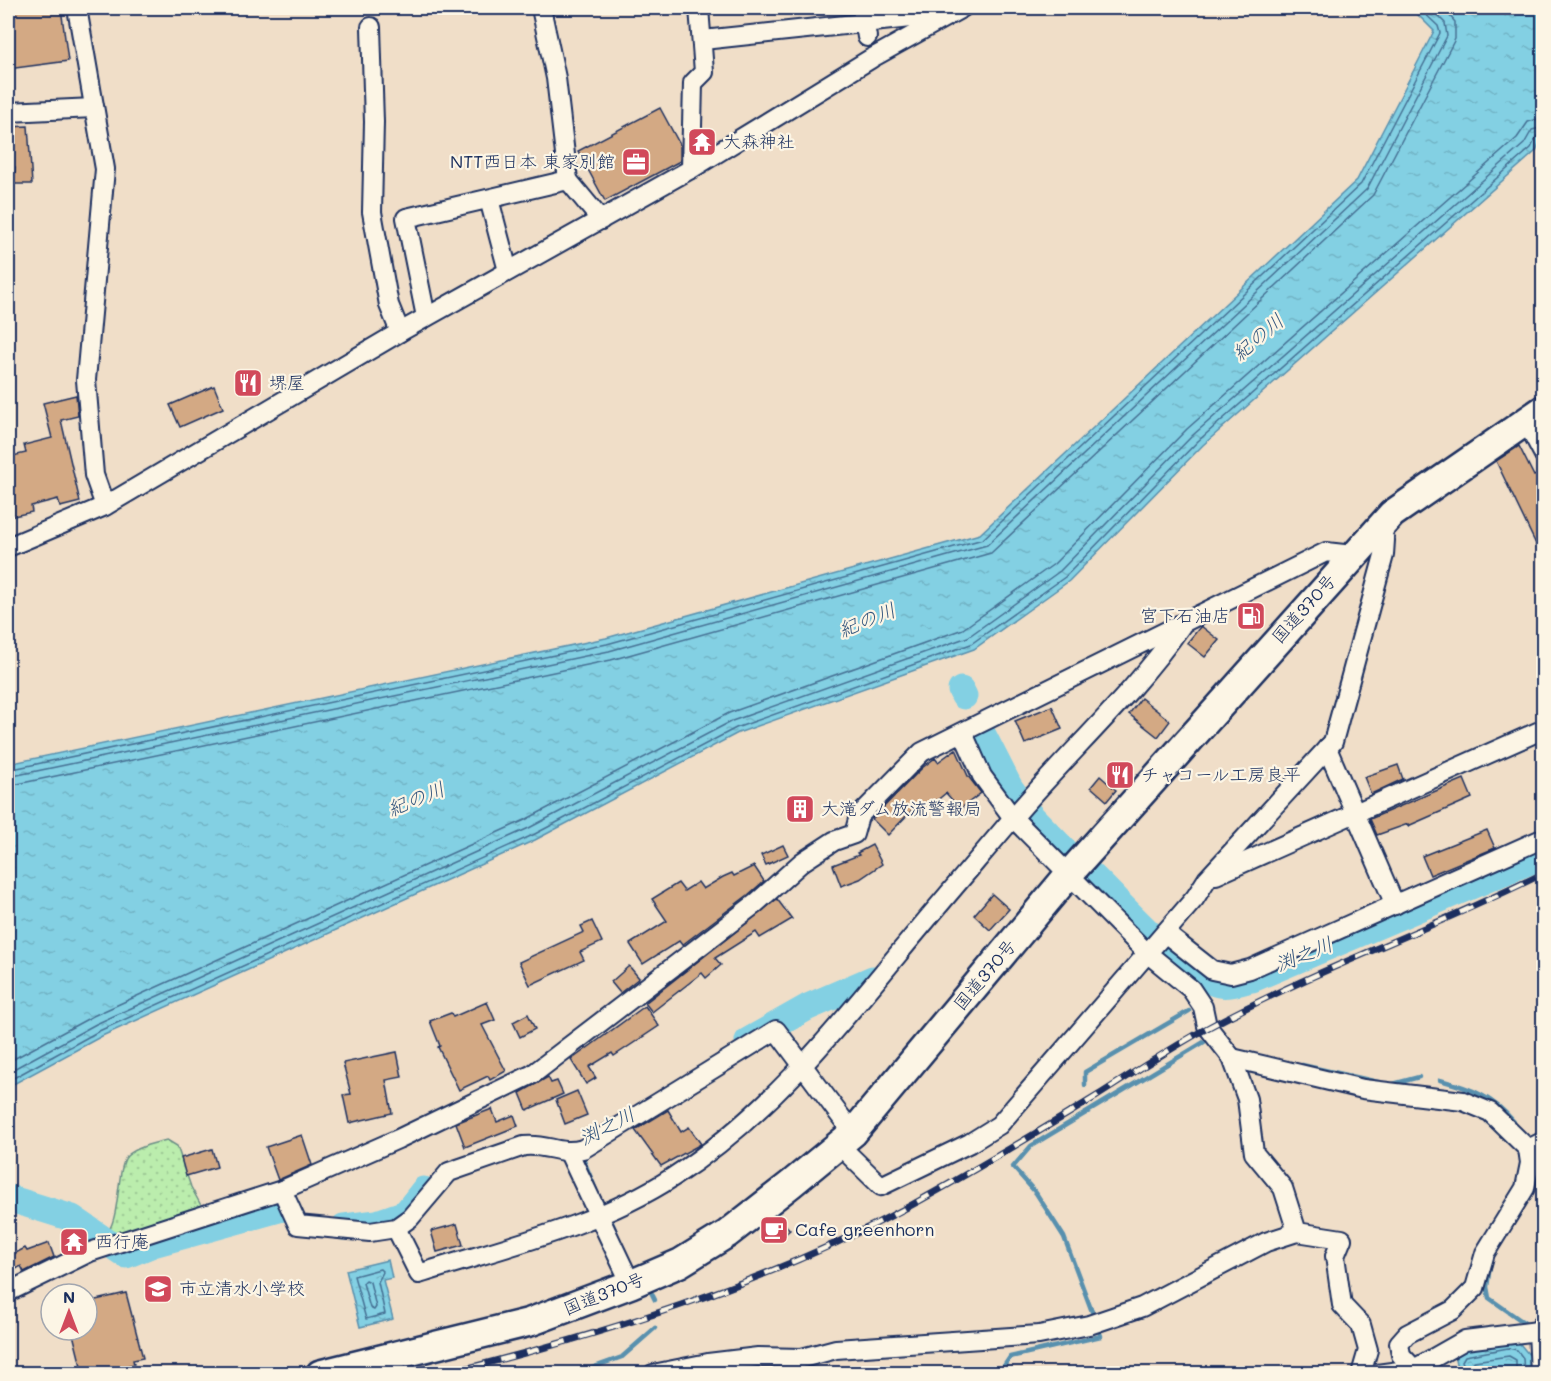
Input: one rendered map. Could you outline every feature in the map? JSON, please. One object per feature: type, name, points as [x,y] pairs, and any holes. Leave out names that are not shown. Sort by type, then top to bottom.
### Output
[{"type":"highway","name":"国道370号","points":[[320,1374],[530,1322],[680,1263],[727,1234],[846,1139],[1070,873],[1392,514],[1535,415]]},
{"type":"street","points":[[76,8],[105,174],[86,380],[94,475],[105,506]]},
{"type":"street","points":[[541,8],[556,78],[568,180],[601,220]]},
{"type":"street","points":[[692,169],[693,83],[704,72],[699,8]]},
{"type":"street","points":[[8,547],[105,506],[426,317],[692,169],[872,58],[962,8]]},
{"type":"street","points":[[703,40],[920,17]]},
{"type":"street","points":[[370,27],[374,122],[372,212],[389,305],[400,332]]},
{"type":"street","points":[[8,112],[94,108]]},
{"type":"street","points":[[426,317],[406,218],[568,180]]},
{"type":"street","points":[[489,199],[508,272]]},
{"type":"street","points":[[1535,415],[1544,455]]},
{"type":"street","points":[[282,1190],[298,1226],[359,1232],[396,1228],[410,1218],[449,1172],[534,1144],[569,1153],[583,1149],[776,1030],[802,1067],[846,1139],[881,1186],[970,1143],[999,1125],[1195,898],[1208,879],[1333,742],[1346,703],[1380,574],[1385,540],[1375,532]]},
{"type":"street","points":[[8,1292],[90,1252],[282,1190],[398,1139],[533,1074],[755,904],[802,861],[834,842],[854,834],[859,816],[922,752],[1326,552],[1353,555]]},
{"type":"street","points":[[396,1228],[419,1274],[599,1215],[673,1177],[740,1126],[802,1067],[1020,810],[1159,657],[1182,624]]},
{"type":"street","points":[[1208,879],[1544,729]]},
{"type":"street","points":[[963,733],[982,776],[1020,810],[1070,873],[1157,942],[1212,970],[1231,974],[1250,969],[1544,838]]},
{"type":"street","points":[[1327,748],[1395,905]]},
{"type":"street","points":[[1157,942],[1203,1007],[1207,1026],[1232,1058],[1247,1099],[1254,1153],[1283,1188],[1297,1232]]},
{"type":"street","points":[[1232,1058],[1363,1089],[1463,1101],[1490,1112],[1536,1145],[1525,1188],[1485,1253],[1475,1288],[1453,1310],[1407,1334],[1399,1343],[1401,1355],[1414,1369]]},
{"type":"street","points":[[569,1153],[631,1284]]},
{"type":"street","points":[[653,1374],[748,1358],[802,1358],[836,1349],[1013,1337],[1089,1325],[1142,1307],[1266,1242],[1297,1232],[1342,1239],[1335,1256],[1342,1305],[1361,1325],[1368,1350],[1361,1374]]},
{"type":"street","points":[[1377,1374],[1414,1369],[1465,1341],[1541,1327],[1540,1374]]},
{"type":"green space","points":[[167,1140],[177,1146],[191,1187],[204,1211],[117,1239],[109,1230],[113,1222],[122,1170],[127,1156],[135,1150]]},
{"type":"water","name":"紀の川","points":[[1411,8],[1543,8],[1543,134],[1536,151],[1203,445],[1069,581],[974,649],[738,733],[535,840],[102,1036],[8,1087],[8,764],[606,638],[980,534],[1357,180],[1434,31]]},
{"type":"water","points":[[388,1260],[392,1278],[383,1280],[393,1319],[360,1327],[346,1270]]},
{"type":"water","points":[[1508,1342],[1520,1344],[1530,1356],[1529,1373],[1463,1373],[1457,1368],[1455,1359],[1460,1351]]},
{"type":"building","points":[[8,8],[61,8],[68,61],[8,69]]},
{"type":"building","points":[[660,108],[680,145],[680,161],[605,201],[578,151]]},
{"type":"building","points":[[28,126],[32,184],[14,184],[15,167],[8,167],[8,127]]},
{"type":"building","points":[[214,386],[223,408],[180,427],[170,405]]},
{"type":"building","points":[[76,395],[78,416],[61,420],[80,502],[60,507],[58,499],[31,506],[32,512],[9,517],[8,457],[26,453],[24,445],[52,438],[43,403]]},
{"type":"building","points":[[1519,446],[1534,476],[1544,471],[1544,561],[1496,461]]},
{"type":"building","points":[[1201,626],[1219,640],[1205,657],[1187,643]]},
{"type":"building","points":[[1141,698],[1170,721],[1158,737],[1129,714]]},
{"type":"building","points":[[1052,706],[1062,729],[1025,744],[1015,721]]},
{"type":"building","points":[[956,749],[968,776],[981,793],[960,809],[946,793],[924,811],[918,804],[888,835],[872,819],[922,768],[935,758],[938,762]]},
{"type":"building","points":[[1398,765],[1403,779],[1371,794],[1364,777]]},
{"type":"building","points":[[1100,776],[1116,790],[1107,801],[1091,787]]},
{"type":"building","points":[[1464,779],[1472,798],[1408,826],[1408,824],[1377,835],[1370,819]]},
{"type":"building","points":[[1487,830],[1495,848],[1430,875],[1422,856]]},
{"type":"building","points":[[783,845],[788,855],[766,865],[761,855]]},
{"type":"building","points":[[872,845],[882,864],[860,879],[841,886],[833,865],[859,855],[857,853]]},
{"type":"building","points":[[754,866],[764,881],[682,945],[679,941],[643,964],[630,944],[667,921],[652,899],[678,883],[684,891],[698,882],[703,889],[723,877],[732,873],[734,876]]},
{"type":"building","points":[[992,894],[1009,909],[990,930],[974,915]]},
{"type":"building","points":[[777,899],[792,919],[760,938],[756,932],[715,958],[721,965],[706,978],[702,973],[652,1012],[645,1003]]},
{"type":"building","points":[[592,921],[602,942],[580,952],[584,960],[530,985],[519,962],[584,932],[581,926]]},
{"type":"building","points":[[629,966],[639,978],[620,993],[611,982]]},
{"type":"building","points":[[487,1002],[495,1020],[482,1025],[506,1071],[490,1080],[488,1076],[459,1090],[438,1047],[440,1046],[430,1021],[451,1013],[453,1017]]},
{"type":"building","points":[[645,1006],[659,1026],[614,1056],[612,1053],[589,1067],[596,1078],[586,1084],[571,1060]]},
{"type":"building","points":[[528,1014],[535,1029],[520,1037],[513,1022]]},
{"type":"building","points":[[397,1052],[402,1077],[386,1080],[392,1113],[349,1123],[343,1095],[351,1094],[343,1063]]},
{"type":"building","points":[[548,1077],[551,1083],[557,1081],[563,1094],[527,1110],[520,1093]]},
{"type":"building","points":[[577,1091],[587,1115],[565,1124],[556,1100]]},
{"type":"building","points":[[492,1109],[497,1122],[514,1115],[518,1126],[465,1147],[456,1123]]},
{"type":"building","points":[[668,1110],[681,1132],[689,1127],[701,1144],[661,1166],[635,1130]]},
{"type":"building","points":[[302,1135],[312,1165],[278,1180],[266,1147]]},
{"type":"building","points":[[212,1149],[217,1167],[186,1176],[181,1158]]},
{"type":"building","points":[[779,1217],[790,1230],[777,1241],[775,1238],[770,1242],[761,1232]]},
{"type":"building","points":[[457,1224],[463,1245],[437,1252],[431,1231]]},
{"type":"building","points":[[49,1243],[54,1257],[24,1272],[21,1266],[8,1274],[8,1257],[25,1248],[27,1251]]},
{"type":"building","points":[[126,1293],[143,1358],[133,1360],[134,1364],[95,1374],[83,1374],[75,1342],[99,1342],[99,1299]]},
{"type":"waterway","points":[[961,690],[964,696]]},
{"type":"waterway","points":[[982,733],[1010,788],[1028,813],[1067,853]]},
{"type":"waterway","name":"渕之川","points":[[1091,875],[1153,937],[1189,968],[1219,984],[1227,984],[1252,979],[1544,855]]},
{"type":"waterway","name":"渕之川","points":[[748,1041],[808,1007],[873,979]]},
{"type":"waterway","points":[[1085,1085],[1085,1072],[1189,1011]]},
{"type":"waterway","points":[[1094,1317],[1064,1237],[1036,1193],[1013,1167],[1031,1146],[1204,1042]]},
{"type":"waterway","points":[[1302,1065],[1378,1082]]},
{"type":"waterway","points":[[1393,1084],[1419,1077]]},
{"type":"waterway","points":[[1440,1080],[1461,1086],[1490,1100],[1514,1122]]},
{"type":"waterway","points":[[582,1156],[596,1190]]},
{"type":"waterway","name":"渕之川","points":[[344,1227],[377,1223],[406,1213],[424,1190]]},
{"type":"waterway","name":"渕之川","points":[[8,1198],[72,1218],[126,1255],[153,1244],[279,1209]]},
{"type":"waterway","points":[[610,1218],[616,1232]]},
{"type":"waterway","points":[[1490,1266],[1487,1287],[1489,1298],[1529,1326]]},
{"type":"waterway","points":[[651,1292],[655,1300]]},
{"type":"waterway","points":[[1007,1374],[1004,1366],[1010,1357],[1101,1336],[1097,1325]]},
{"type":"waterway","points":[[575,1374],[622,1357],[655,1328]]},
{"type":"railway","points":[[445,1374],[564,1342],[682,1305],[740,1284],[853,1235],[980,1167],[1211,1026],[1293,985],[1544,873]]},
{"type":"place","name":"大森神社","points":[[702,142]]},
{"type":"place","name":"NTT西日本 東家別館","points":[[636,162]]},
{"type":"place","name":"堺屋","points":[[248,383]]},
{"type":"place","name":"宮下石油店","points":[[1251,616]]},
{"type":"place","name":"チャコール工房良平","points":[[1120,775]]},
{"type":"place","name":"大滝ダム放流警報局","points":[[800,809]]},
{"type":"place","name":"Cafe greenhorn","points":[[774,1230]]},
{"type":"place","name":"西行庵","points":[[74,1242]]},
{"type":"place","name":"市立清水小学校","points":[[158,1289]]}]
